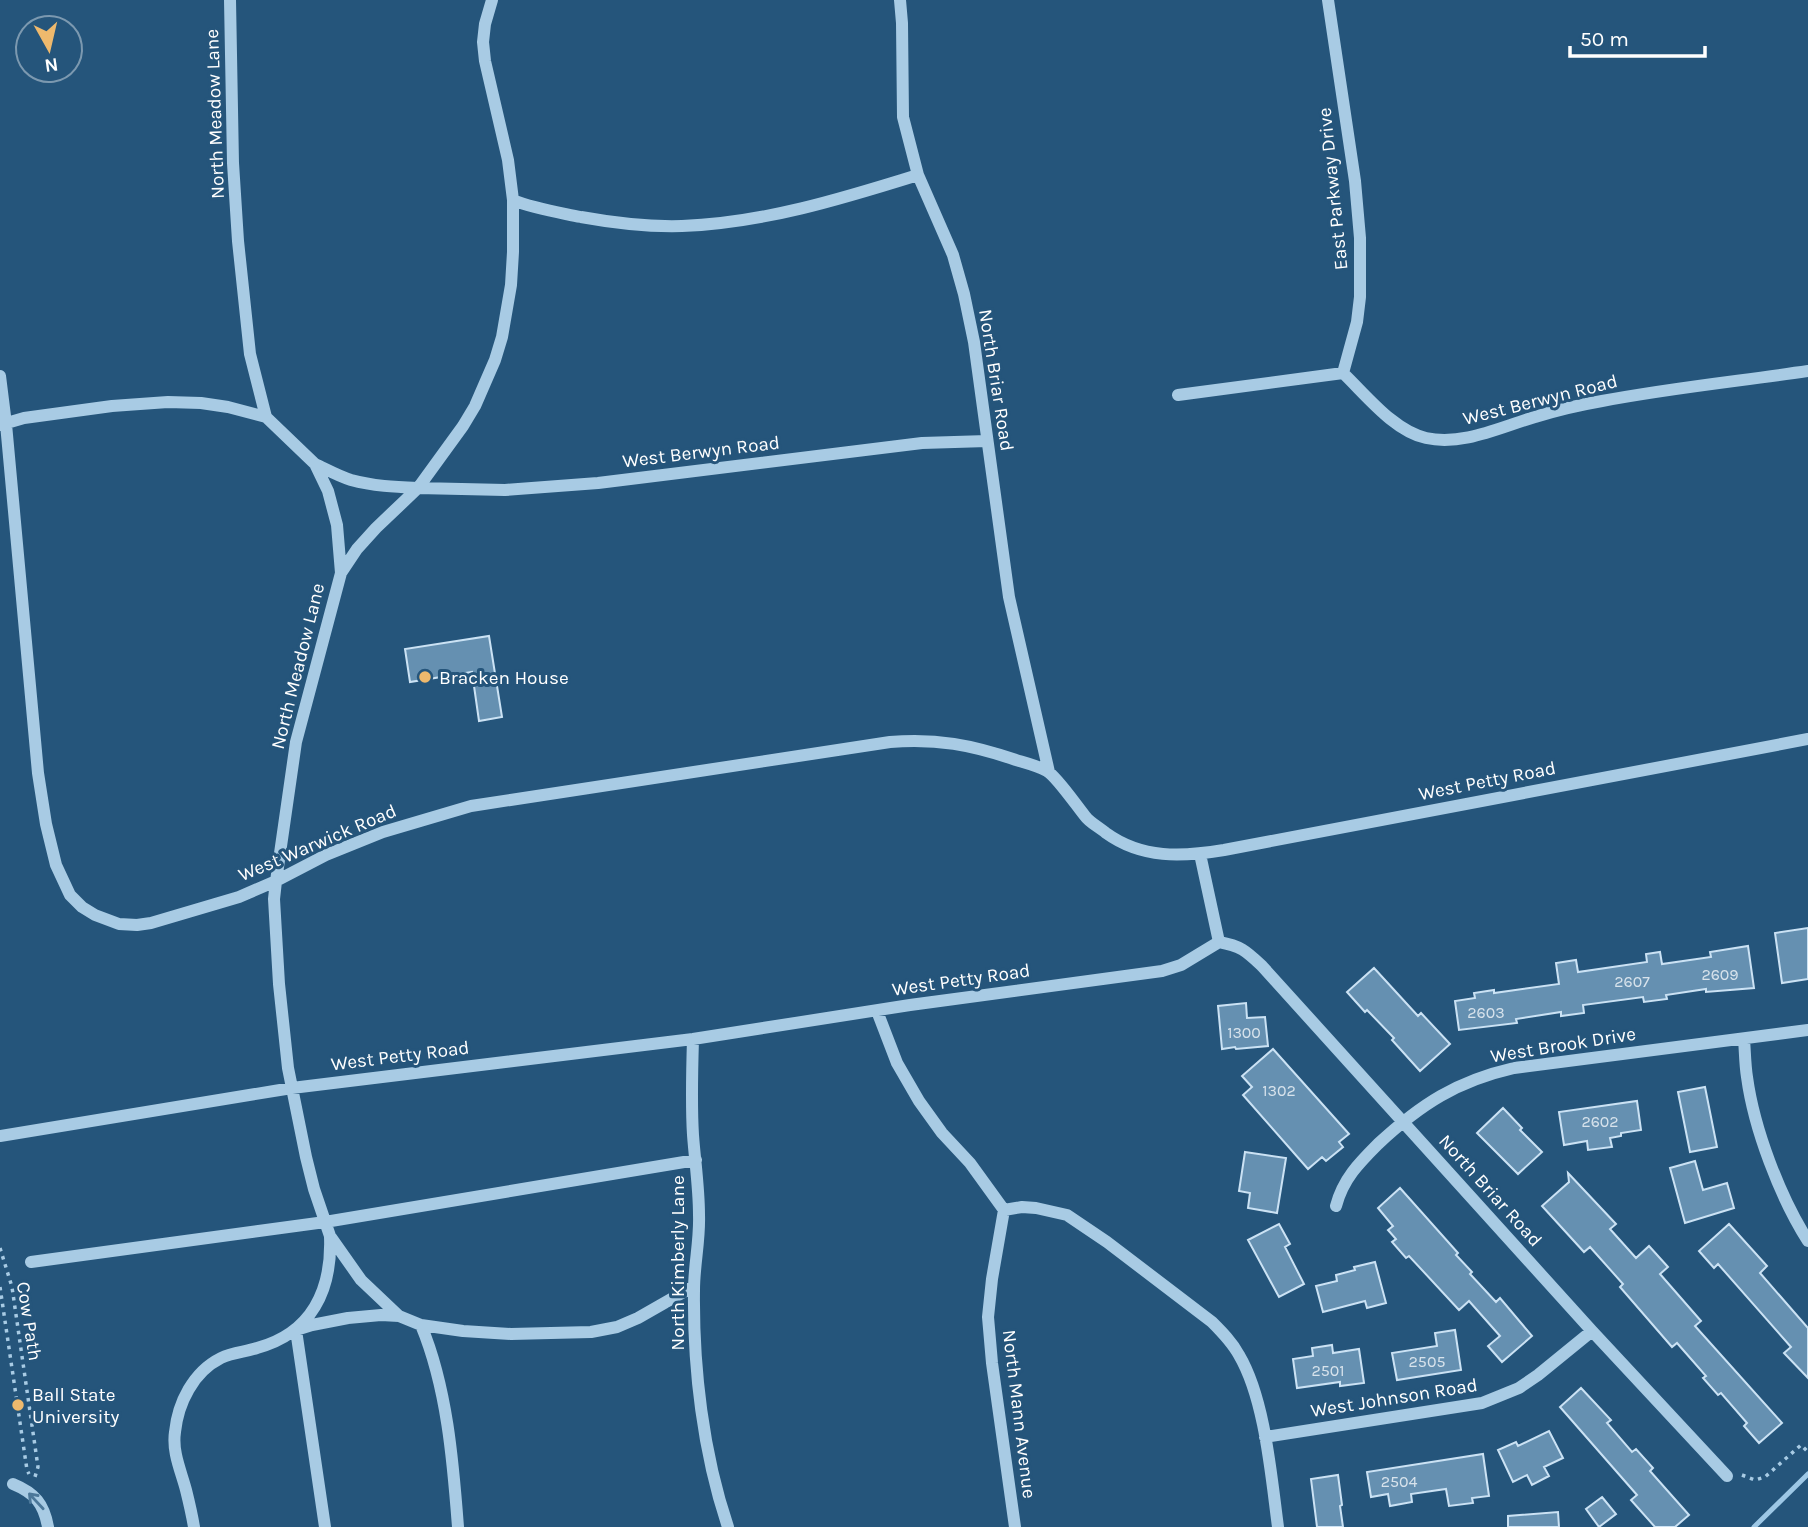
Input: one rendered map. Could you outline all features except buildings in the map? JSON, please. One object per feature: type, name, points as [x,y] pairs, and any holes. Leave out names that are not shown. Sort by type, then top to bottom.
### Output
[{"type":"street","name":"North Meadow Lane","points":[[230,0],[233,163],[250,354],[266,417],[315,464],[328,491],[337,526],[341,573],[296,742],[275,899],[279,984],[288,1068],[306,1157],[330,1237]]},
{"type":"street","points":[[341,573],[357,549],[376,528],[418,488],[463,426],[475,406],[502,337],[511,285],[513,200],[508,160],[483,42],[492,0]]},
{"type":"street","name":"North Briar Road","points":[[900,0],[903,117],[918,175],[953,255],[964,294],[974,342],[1009,597],[1049,772]]},
{"type":"street","name":"East Parkway Drive","points":[[1328,0],[1355,181],[1360,238],[1360,297],[1357,322],[1343,373]]},
{"type":"street","points":[[513,200],[534,208],[619,224],[681,226],[741,220],[845,198],[918,175]]},
{"type":"street","name":"West Berwyn Road","points":[[1343,373],[1392,420],[1412,433],[1443,440],[1493,431],[1532,417],[1605,400],[1808,371]]},
{"type":"street","points":[[1178,395],[1343,373]]},
{"type":"street","name":"West Warwick Road","points":[[0,376],[38,773],[46,824],[62,881],[70,895],[95,915],[119,924],[137,925],[210,906],[276,881],[326,855],[372,837],[471,806],[890,742],[952,742],[989,751],[1049,772]]},
{"type":"street","points":[[3,424],[24,418],[112,406],[168,402],[228,407],[266,417]]},
{"type":"street","name":"West Berwyn Road","points":[[315,464],[348,479],[369,484],[505,491],[650,478],[922,443],[987,441]]},
{"type":"street","name":"West Petty Road","points":[[1200,854],[1808,739]]},
{"type":"street","points":[[1049,772],[1088,820],[1117,841],[1150,853],[1200,854],[1219,942]]},
{"type":"street","name":"North Briar Road","points":[[1219,942],[1237,945],[1256,961],[1727,1476]]},
{"type":"street","name":"West Petty Road","points":[[0,1136],[292,1088],[693,1039],[1163,971],[1181,965],[1219,942]]},
{"type":"street","points":[[877,1011],[897,1063],[919,1101],[1004,1210],[1036,1208],[1067,1215],[1107,1242],[1212,1322],[1226,1336],[1246,1367],[1255,1390],[1278,1527]]},
{"type":"street","name":"West Brook Drive","points":[[1336,1206],[1339,1194],[1357,1165],[1402,1121],[1446,1092],[1489,1074],[1514,1068],[1808,1030]]},
{"type":"street","name":"North Kimberly Lane","points":[[693,1039],[691,1094],[699,1188],[694,1328],[701,1400],[712,1465],[728,1527]]},
{"type":"street","points":[[1744,1039],[1747,1077],[1761,1135],[1786,1198],[1808,1241]]},
{"type":"street","points":[[31,1262],[325,1222],[696,1160]]},
{"type":"street","name":"North Mann Avenue","points":[[1004,1210],[988,1317],[1015,1527]]},
{"type":"street","points":[[330,1237],[361,1280],[399,1316]]},
{"type":"street","points":[[326,1527],[296,1330],[313,1309],[327,1278],[330,1237]]},
{"type":"street","points":[[194,1527],[176,1455],[174,1434],[187,1392],[199,1374],[218,1359],[235,1352],[257,1348],[312,1325],[382,1315],[399,1316],[421,1325],[463,1331],[511,1334],[591,1332],[617,1327],[638,1318],[694,1286]]},
{"type":"street","points":[[421,1325],[432,1351],[448,1427],[458,1527]]},
{"type":"street","name":"West Johnson Road","points":[[1265,1437],[1482,1403],[1519,1388],[1592,1331]]},
{"type":"street","points":[[13,1484],[39,1502],[45,1512],[48,1527]]},
{"type":"path","name":"Cow Path","points":[[0,1248],[12,1287],[38,1467],[33,1483],[27,1470],[0,1287]]},
{"type":"path","points":[[1727,1476],[1737,1472],[1755,1480],[1765,1477],[1801,1445],[1807,1451]]},
{"type":"waterway","points":[[1754,1527],[1808,1474]]},
{"type":"place","name":"Bracken House","points":[[425,677]]},
{"type":"place","name":"Ball State University","points":[[18,1405]]}]
